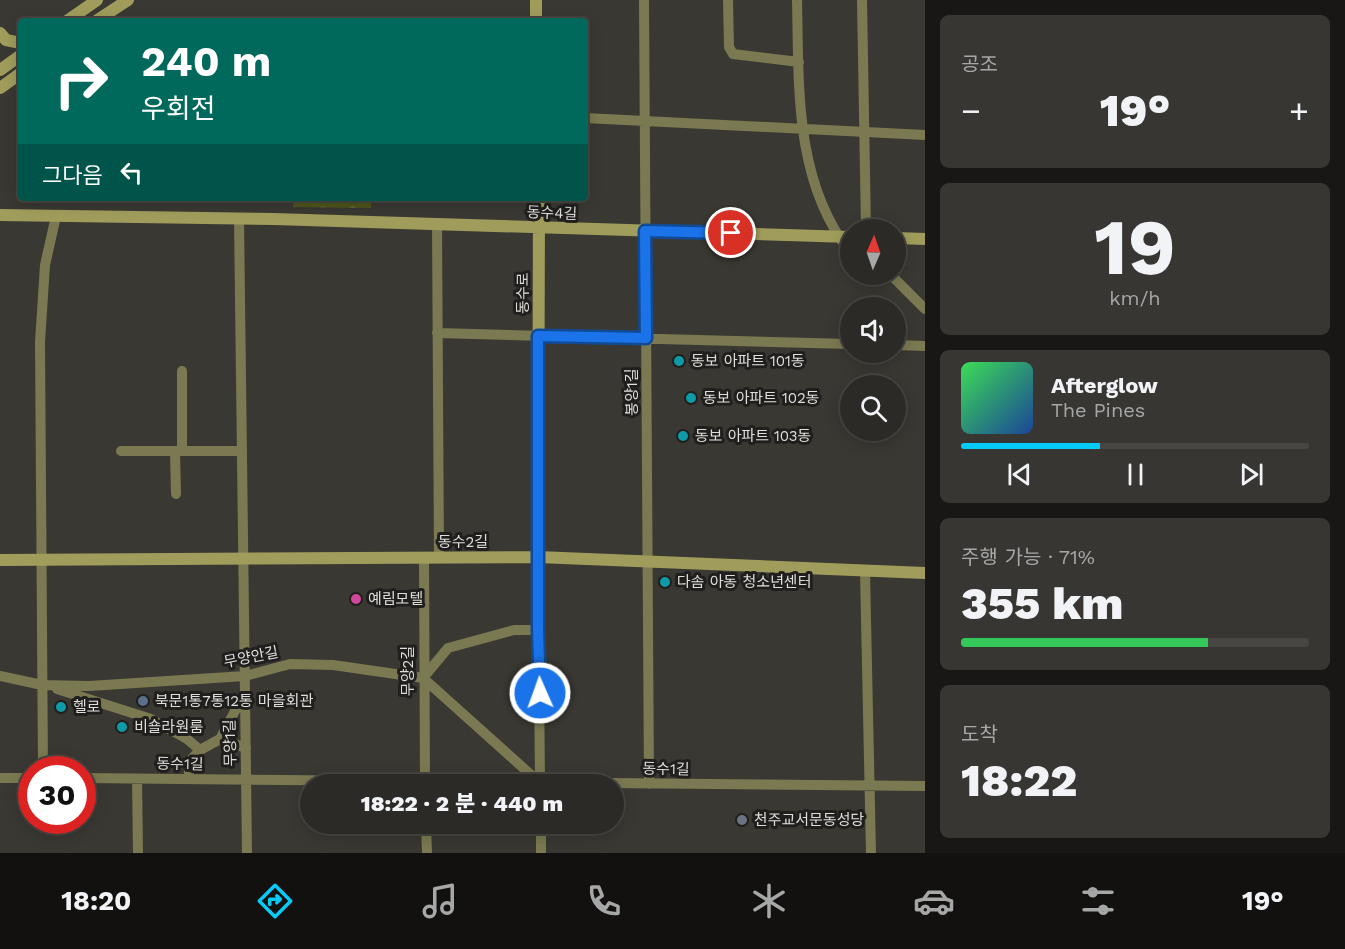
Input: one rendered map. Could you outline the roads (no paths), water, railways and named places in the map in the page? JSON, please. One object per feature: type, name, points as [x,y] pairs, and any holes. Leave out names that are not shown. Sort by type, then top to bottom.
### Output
[{"type":"street","points":[[71,18],[97,0]]},
{"type":"street","points":[[101,18],[128,0]]},
{"type":"street","points":[[536,0],[536,18]]},
{"type":"street","name":"봉양1길","points":[[644,0],[649,784]]},
{"type":"street","points":[[728,0],[729,47],[733,54],[799,62]]},
{"type":"street","points":[[797,0],[799,62],[809,167],[820,199],[840,230]]},
{"type":"street","points":[[862,0],[866,219]]},
{"type":"street","points":[[0,33],[6,40],[18,42]]},
{"type":"street","points":[[0,70],[18,57]]},
{"type":"street","points":[[2,87],[18,75]]},
{"type":"street","points":[[588,118],[925,135]]},
{"type":"street","name":"동수로","points":[[538,201],[540,774]]},
{"type":"street","name":"동수4길","points":[[0,216],[239,219],[840,236]]},
{"type":"street","points":[[43,756],[40,342],[45,265],[56,216]]},
{"type":"street","name":"무양1길","points":[[239,219],[247,853]]},
{"type":"street","points":[[437,225],[440,557]]},
{"type":"street","points":[[906,238],[925,239]]},
{"type":"street","points":[[901,285],[925,309]]},
{"type":"street","points":[[437,333],[840,344]]},
{"type":"street","points":[[906,345],[925,346]]},
{"type":"street","points":[[176,494],[182,371]]},
{"type":"street","points":[[122,451],[242,451]]},
{"type":"street","name":"무양2길","points":[[424,556],[425,774]]},
{"type":"street","name":"동수2길","points":[[0,560],[538,557],[925,573]]},
{"type":"street","points":[[865,572],[871,853]]},
{"type":"street","points":[[529,774],[423,678],[448,648],[514,630],[538,630]]},
{"type":"street","name":"무양안길","points":[[0,676],[42,685],[110,685],[245,676],[290,664],[333,665],[423,678]]},
{"type":"street","points":[[42,685],[152,718],[187,739],[200,750]]},
{"type":"street","points":[[220,739],[245,694]]},
{"type":"street","points":[[189,780],[189,762],[211,742],[220,739],[246,748]]},
{"type":"street","points":[[0,778],[18,778]]},
{"type":"street","name":"동수1길","points":[[96,778],[300,781]]},
{"type":"street","points":[[137,779],[138,853]]},
{"type":"street","name":"동수1길","points":[[624,784],[925,786]]},
{"type":"street","points":[[426,834],[427,853]]},
{"type":"street","points":[[541,834],[541,853]]},
{"type":"place","name":"동보 아파트 101동","points":[[679,361]]},
{"type":"place","name":"동보 아파트 102동","points":[[691,398]]},
{"type":"place","name":"동보 아파트 103동","points":[[683,436]]},
{"type":"place","name":"다솜 아동 청소년센터","points":[[665,582]]},
{"type":"place","name":"예림모텔","points":[[356,599]]},
{"type":"place","name":"북문1통7통12통 마을회관","points":[[143,701]]},
{"type":"place","name":"헬로","points":[[61,707]]},
{"type":"place","name":"비숄라원룸","points":[[122,727]]},
{"type":"place","name":"천주교서문동성당","points":[[742,820]]}]
